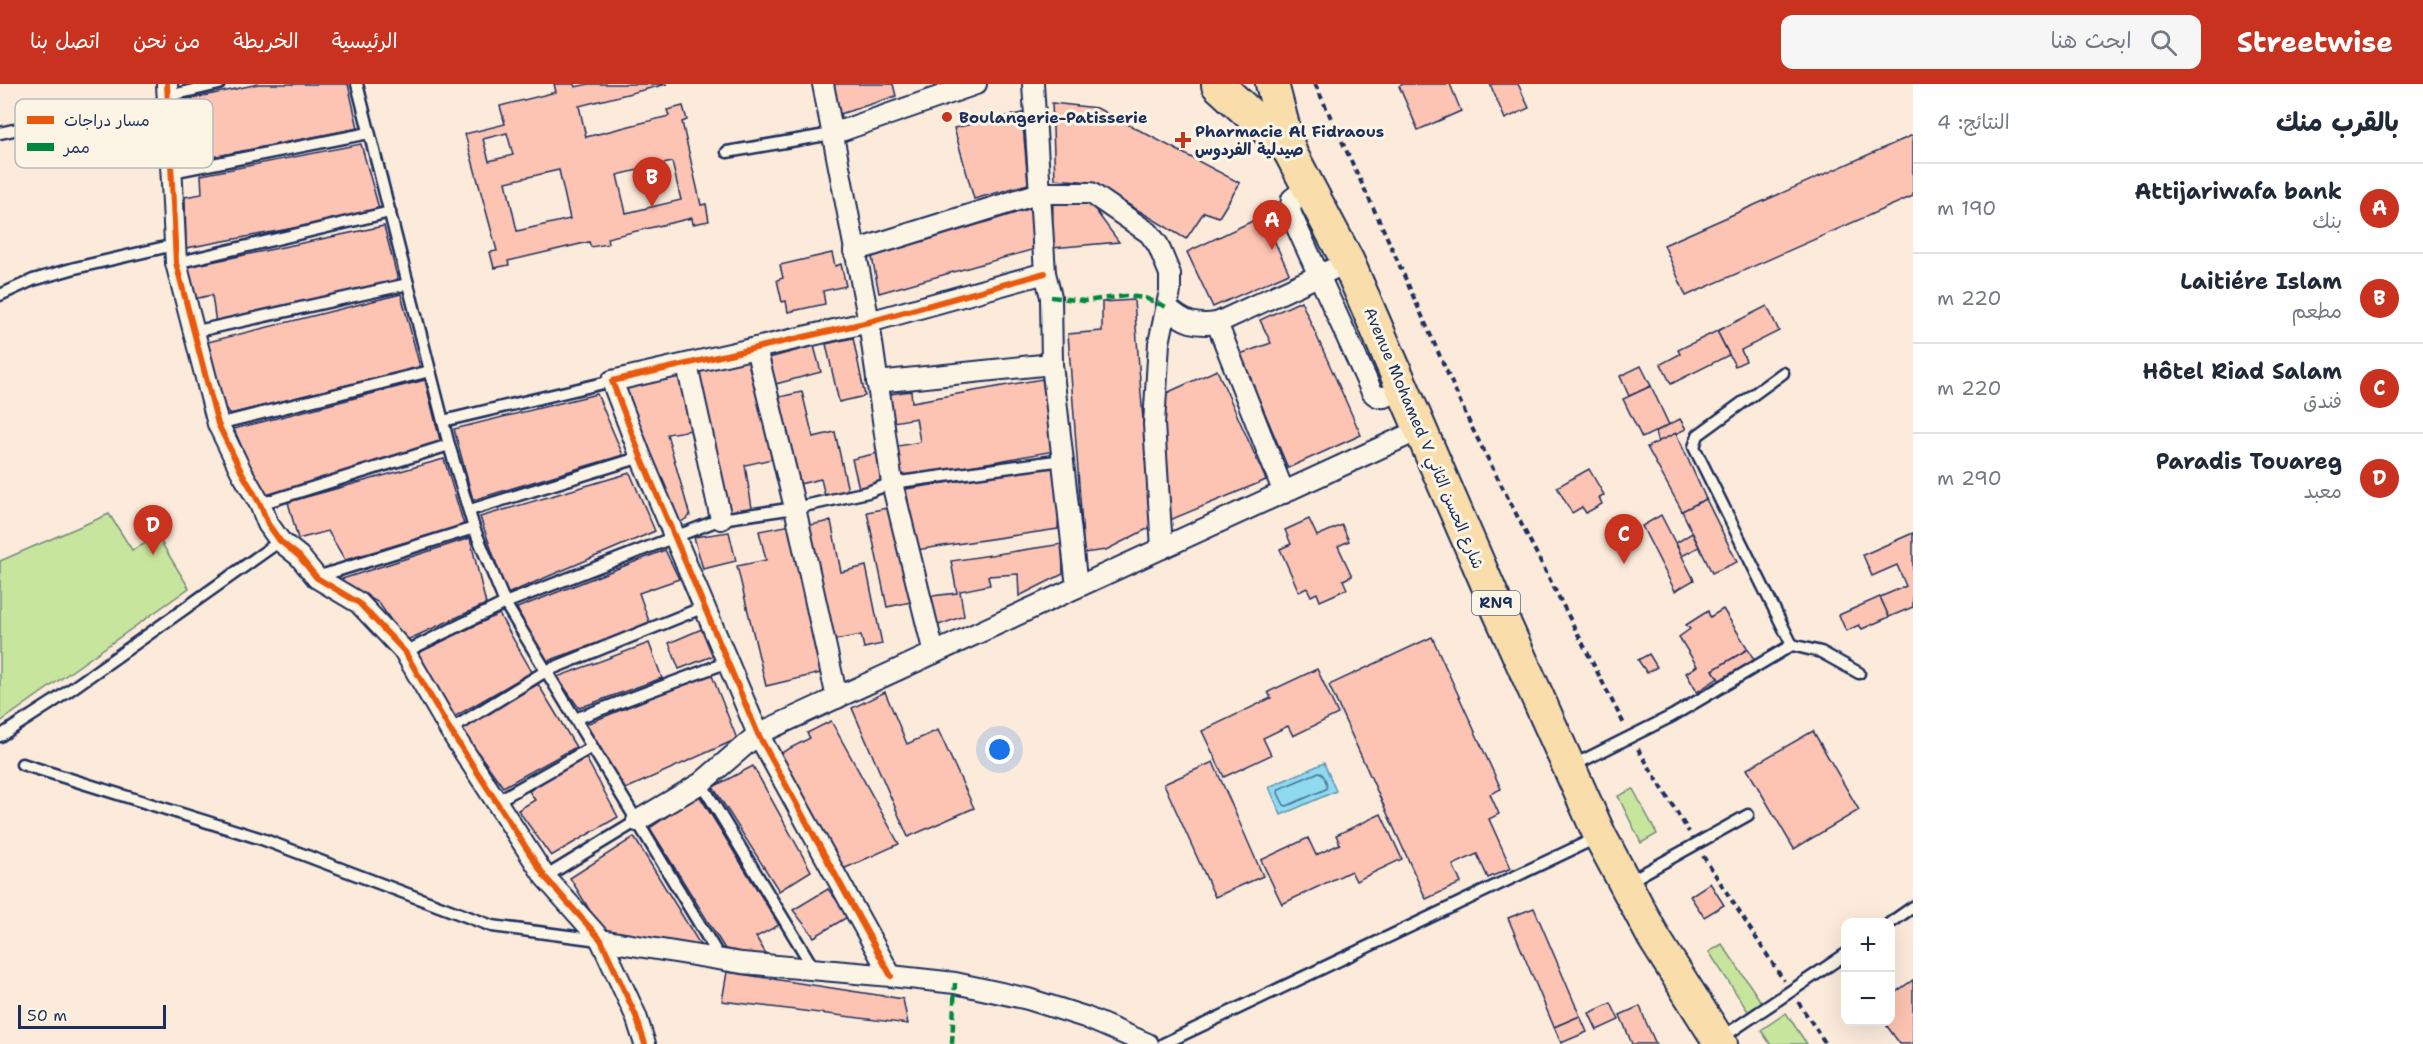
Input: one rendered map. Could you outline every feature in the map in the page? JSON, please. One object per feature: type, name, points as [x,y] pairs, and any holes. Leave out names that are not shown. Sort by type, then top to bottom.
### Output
[{"type":"main road","name":"Avenue Mohamed V شارع الحسن الثاني","points":[[1212,84],[1290,152]]},
{"type":"main road","name":"Avenue Mohamed V شارع الحسن الثاني","points":[[1272,84],[1290,152],[1310,186],[1348,262],[1600,836],[1654,938],[1720,1042]]},
{"type":"street","points":[[823,84],[869,322],[892,483],[934,653]]},
{"type":"street","points":[[832,134],[976,84]]},
{"type":"street","points":[[1033,84],[1045,273],[1051,297],[1052,364],[1077,587]]},
{"type":"street","points":[[172,168],[175,254],[193,332],[219,424],[268,524],[280,541],[299,556],[317,578],[359,603],[405,652],[450,730],[545,878],[601,940],[636,1016],[645,1044]]},
{"type":"street","points":[[1310,186],[1296,195],[1289,208],[1372,392],[1384,398],[1403,387]]},
{"type":"street","points":[[854,251],[1041,193],[1091,193],[1149,233],[1158,245],[1170,274],[1170,291],[1159,343],[1154,424],[1162,548]]},
{"type":"street","points":[[1167,307],[1174,314],[1198,326],[1217,323],[1348,262]]},
{"type":"street","points":[[891,976],[758,734],[641,457],[612,381],[869,322],[1045,273]]},
{"type":"street","points":[[1217,323],[1284,493]]},
{"type":"street","points":[[756,348],[795,508],[837,698]]},
{"type":"street","points":[[877,382],[1052,364]]},
{"type":"street","points":[[687,365],[721,519]]},
{"type":"street","points":[[637,821],[701,783],[758,734],[1421,429]]},
{"type":"street","points":[[601,940],[742,963],[955,984],[1028,999],[1085,1017],[1148,1044]]},
{"type":"lane","points":[[168,90],[219,84]]},
{"type":"lane","points":[[357,84],[449,445],[474,528],[505,603],[720,958]]},
{"type":"lane","points":[[0,133],[15,130]]},
{"type":"lane","points":[[213,164],[369,134]]},
{"type":"lane","points":[[727,152],[832,134]]},
{"type":"lane","points":[[172,172],[193,168]]},
{"type":"lane","points":[[0,295],[33,280],[64,271],[175,254],[390,212]]},
{"type":"lane","points":[[193,332],[408,284]]},
{"type":"lane","points":[[219,424],[430,371]]},
{"type":"lane","points":[[1784,374],[1698,435],[1694,447],[1792,645]]},
{"type":"lane","points":[[443,421],[612,381]]},
{"type":"lane","points":[[260,504],[449,445]]},
{"type":"lane","points":[[470,510],[641,457]]},
{"type":"lane","points":[[405,652],[505,603],[721,519],[795,508],[868,492],[892,483],[1063,460]]},
{"type":"lane","points":[[317,578],[474,528]]},
{"type":"lane","points":[[0,736],[53,702],[280,541]]},
{"type":"lane","points":[[450,730],[546,671],[704,607]]},
{"type":"lane","points":[[1569,768],[1672,716],[1792,645],[1821,652],[1859,673]]},
{"type":"lane","points":[[575,719],[728,662]]},
{"type":"lane","points":[[497,801],[592,747]]},
{"type":"lane","points":[[22,764],[262,839],[492,926],[601,940]]},
{"type":"lane","points":[[701,783],[814,969]]},
{"type":"lane","points":[[1625,884],[1748,815]]},
{"type":"lane","points":[[545,878],[637,821]]},
{"type":"lane","points":[[1163,1044],[1600,836]]},
{"type":"lane","points":[[1895,920],[1913,907]]},
{"type":"lane","points":[[1720,1042],[1841,957]]},
{"type":"path","points":[[1315,84],[1386,235],[1471,426],[1631,737],[1739,915],[1826,1044]]},
{"type":"green space","points":[[109,514],[132,550],[158,537],[189,588],[0,722],[0,561]]},
{"type":"green space","points":[[1633,789],[1657,834],[1641,843],[1618,796]]},
{"type":"green space","points":[[1722,944],[1764,1006],[1751,1016],[1709,952]]},
{"type":"green space","points":[[1786,1013],[1807,1044],[1770,1044],[1761,1030]]},
{"type":"water","points":[[1324,763],[1336,791],[1281,815],[1269,787]]},
{"type":"building","points":[[258,84],[348,84],[358,128],[213,157],[213,99],[190,99]]},
{"type":"building","points":[[554,84],[574,84],[575,87],[589,84],[667,84],[579,106],[586,137],[669,116],[667,110],[683,106],[687,120],[682,122],[701,205],[706,204],[709,221],[693,224],[692,218],[607,238],[608,244],[591,247],[589,242],[508,261],[509,265],[494,268],[490,252],[497,251],[465,134],[505,124],[500,106],[556,92]],"holes":[[[507,133],[513,155],[489,161],[483,139]],[[672,162],[681,200],[626,213],[617,175]],[[559,170],[570,219],[517,231],[506,182]]]},
{"type":"building","points":[[830,84],[893,84],[896,96],[837,115]]},
{"type":"building","points":[[1403,84],[1450,84],[1461,111],[1418,130],[1399,86]]},
{"type":"building","points":[[1490,84],[1518,84],[1529,108],[1505,119]]},
{"type":"building","points":[[1052,103],[1097,108],[1240,183],[1219,217],[1204,212],[1186,239],[1091,182],[1055,179]]},
{"type":"building","points":[[1022,113],[1028,184],[974,199],[954,128]]},
{"type":"building","points":[[1913,135],[1913,196],[1686,296],[1664,245]]},
{"type":"building","points":[[361,144],[380,212],[186,248],[185,197],[202,194],[201,175]]},
{"type":"building","points":[[1053,199],[1088,200],[1119,242],[1052,248]]},
{"type":"building","points":[[1032,208],[1035,249],[879,293],[872,257]]},
{"type":"building","points":[[1263,216],[1289,273],[1213,307],[1187,252]]},
{"type":"building","points":[[384,226],[398,280],[216,324],[212,295],[194,299],[187,267]]},
{"type":"building","points":[[832,253],[835,266],[841,264],[846,286],[823,291],[825,304],[788,312],[786,301],[782,302],[777,280],[783,278],[780,265]]},
{"type":"building","points":[[401,294],[420,367],[230,414],[218,399],[204,343]]},
{"type":"building","points":[[1134,300],[1151,527],[1106,550],[1084,553],[1068,334],[1102,331],[1102,302]]},
{"type":"building","points":[[1301,301],[1361,435],[1288,468],[1240,354],[1271,343],[1260,320]]},
{"type":"building","points":[[1767,306],[1779,331],[1741,350],[1746,361],[1735,366],[1717,331]]},
{"type":"building","points":[[1717,331],[1729,355],[1671,384],[1661,364],[1680,354],[1678,350]]},
{"type":"building","points":[[853,338],[865,396],[839,402],[826,344]]},
{"type":"building","points":[[814,346],[821,372],[772,385],[765,359]]},
{"type":"building","points":[[752,358],[772,459],[745,465],[752,508],[724,513],[694,371]]},
{"type":"building","points":[[1641,366],[1651,386],[1629,396],[1620,376]]},
{"type":"building","points":[[1217,370],[1266,480],[1170,520],[1162,395]]},
{"type":"building","points":[[681,375],[692,430],[667,434],[690,516],[678,524],[640,449],[626,386]]},
{"type":"building","points":[[1042,379],[1054,451],[898,479],[893,447],[920,442],[916,418],[888,423],[883,395],[911,391],[912,402]]},
{"type":"building","points":[[425,380],[441,444],[263,497],[234,429]]},
{"type":"building","points":[[1651,386],[1669,425],[1642,438],[1623,399]]},
{"type":"building","points":[[802,392],[813,437],[835,432],[848,491],[825,496],[821,479],[795,485],[775,398]]},
{"type":"building","points":[[597,394],[623,455],[473,500],[454,429]]},
{"type":"building","points":[[1680,419],[1686,429],[1658,442],[1655,432]]},
{"type":"building","points":[[1676,433],[1706,499],[1682,511],[1647,447]]},
{"type":"building","points":[[878,453],[884,483],[859,488],[852,459]]},
{"type":"building","points":[[444,459],[464,525],[345,560],[328,531],[298,539],[288,502]]},
{"type":"building","points":[[1052,466],[1060,478],[1058,529],[916,550],[906,489]]},
{"type":"building","points":[[1589,469],[1604,495],[1599,497],[1602,504],[1586,513],[1582,507],[1572,513],[1557,487]]},
{"type":"building","points":[[630,473],[655,531],[507,594],[480,517]]},
{"type":"building","points":[[1706,499],[1737,562],[1712,573],[1682,511]]},
{"type":"building","points":[[892,507],[911,602],[887,607],[867,512]]},
{"type":"building","points":[[1661,515],[1694,580],[1675,591],[1642,526]]},
{"type":"building","points":[[1309,519],[1317,536],[1342,525],[1349,541],[1338,546],[1352,576],[1343,580],[1347,589],[1320,601],[1317,593],[1311,596],[1307,588],[1299,592],[1280,549],[1291,544],[1285,530]]},
{"type":"building","points":[[831,521],[841,572],[866,566],[882,644],[864,648],[861,635],[830,641],[805,526]]},
{"type":"building","points":[[791,525],[821,673],[766,686],[737,566],[766,560],[759,531]]},
{"type":"building","points":[[729,532],[736,561],[703,569],[694,537]]},
{"type":"building","points":[[1692,533],[1699,547],[1682,556],[1676,543]]},
{"type":"building","points":[[1913,533],[1913,607],[1889,617],[1880,597],[1906,586],[1897,565],[1872,576],[1863,555]]},
{"type":"building","points":[[470,538],[486,604],[405,641],[379,603],[339,580]]},
{"type":"building","points":[[1062,544],[1063,574],[1019,596],[1018,574],[988,576],[990,585],[960,591],[964,616],[936,626],[932,596],[957,593],[951,561]]},
{"type":"building","points":[[665,550],[679,579],[639,593],[650,624],[542,663],[517,608]]},
{"type":"building","points":[[1880,597],[1889,617],[1862,629],[1859,625],[1846,631],[1839,615]]},
{"type":"building","points":[[1723,609],[1748,649],[1713,670],[1718,678],[1697,692],[1686,673],[1697,666],[1679,637],[1690,629],[1686,625],[1708,611],[1710,617]]},
{"type":"building","points":[[499,614],[532,672],[454,717],[416,654]]},
{"type":"building","points":[[704,628],[715,655],[679,669],[669,643]]},
{"type":"building","points":[[1432,637],[1501,789],[1490,794],[1499,814],[1489,819],[1511,868],[1488,878],[1477,854],[1453,865],[1461,883],[1426,899],[1329,685]]},
{"type":"building","points":[[649,643],[662,678],[579,708],[557,677]]},
{"type":"building","points":[[1748,649],[1754,660],[1720,681],[1713,670]]},
{"type":"building","points":[[1649,654],[1657,667],[1647,673],[1638,660]]},
{"type":"building","points":[[1317,669],[1338,714],[1293,736],[1288,726],[1263,738],[1271,755],[1224,777],[1202,731],[1271,698],[1268,692]]},
{"type":"building","points":[[711,673],[737,739],[621,791],[584,725]]},
{"type":"building","points":[[538,684],[576,747],[503,787],[461,729]]},
{"type":"building","points":[[885,692],[907,744],[938,730],[974,808],[908,837],[852,708]]},
{"type":"building","points":[[831,721],[899,844],[841,870],[779,754],[810,738],[807,733]]},
{"type":"building","points":[[1813,731],[1859,810],[1794,849],[1747,769]]},
{"type":"building","points":[[585,756],[618,817],[551,856],[518,810],[535,800],[529,791]]},
{"type":"building","points":[[1213,762],[1263,876],[1215,897],[1164,784]]},
{"type":"building","points":[[753,766],[811,871],[779,891],[713,787]]},
{"type":"building","points":[[699,795],[779,925],[756,937],[768,957],[725,949],[650,828]]},
{"type":"building","points":[[1381,814],[1402,859],[1356,881],[1351,871],[1282,904],[1261,860],[1308,838],[1316,855],[1340,844],[1336,835]]},
{"type":"building","points":[[634,837],[701,946],[604,934],[570,878]]},
{"type":"building","points":[[1710,883],[1724,905],[1704,917],[1690,896]]},
{"type":"building","points":[[828,889],[849,916],[814,937],[793,910]]},
{"type":"building","points":[[1534,908],[1580,1016],[1554,1027],[1508,918]]},
{"type":"building","points":[[727,972],[903,999],[908,1024],[722,1001]]},
{"type":"building","points":[[1913,980],[1913,1044],[1900,1044],[1887,1026],[1895,1026],[1895,993]]},
{"type":"building","points":[[1611,1003],[1619,1020],[1597,1030],[1589,1013]]},
{"type":"building","points":[[1640,1006],[1656,1044],[1632,1044],[1620,1015]]},
{"type":"building","points":[[1580,1016],[1587,1032],[1561,1043],[1554,1027]]},
{"type":"marked path","points":[[1051,297],[1084,301],[1126,296],[1145,298],[1167,307]]},
{"type":"marked path","points":[[952,1044],[955,983]]},
{"type":"cycle path","points":[[167,84],[168,99]]},
{"type":"cycle path","points":[[171,168],[176,263],[218,424],[268,524],[280,541],[299,556],[317,578],[359,603],[405,652],[450,730],[545,877],[601,940],[636,1016],[645,1044]]},
{"type":"cycle path","points":[[891,976],[758,734],[641,457],[612,381],[869,322],[1045,273]]},
{"type":"place","name":"Boulangerie-Patisserie","points":[[947,117]]},
{"type":"place","name":"Pharmacie Al Fidraous صيدلية الفردوس","points":[[1183,140]]},
{"type":"place","name":"Laitiére Islam","points":[[652,207]]},
{"type":"place","name":"Attijariwafa bank","points":[[1272,250]]},
{"type":"place","name":"Paradis Touareg","points":[[153,555]]},
{"type":"place","name":"Hôtel Riad Salam","points":[[1624,564]]}]
